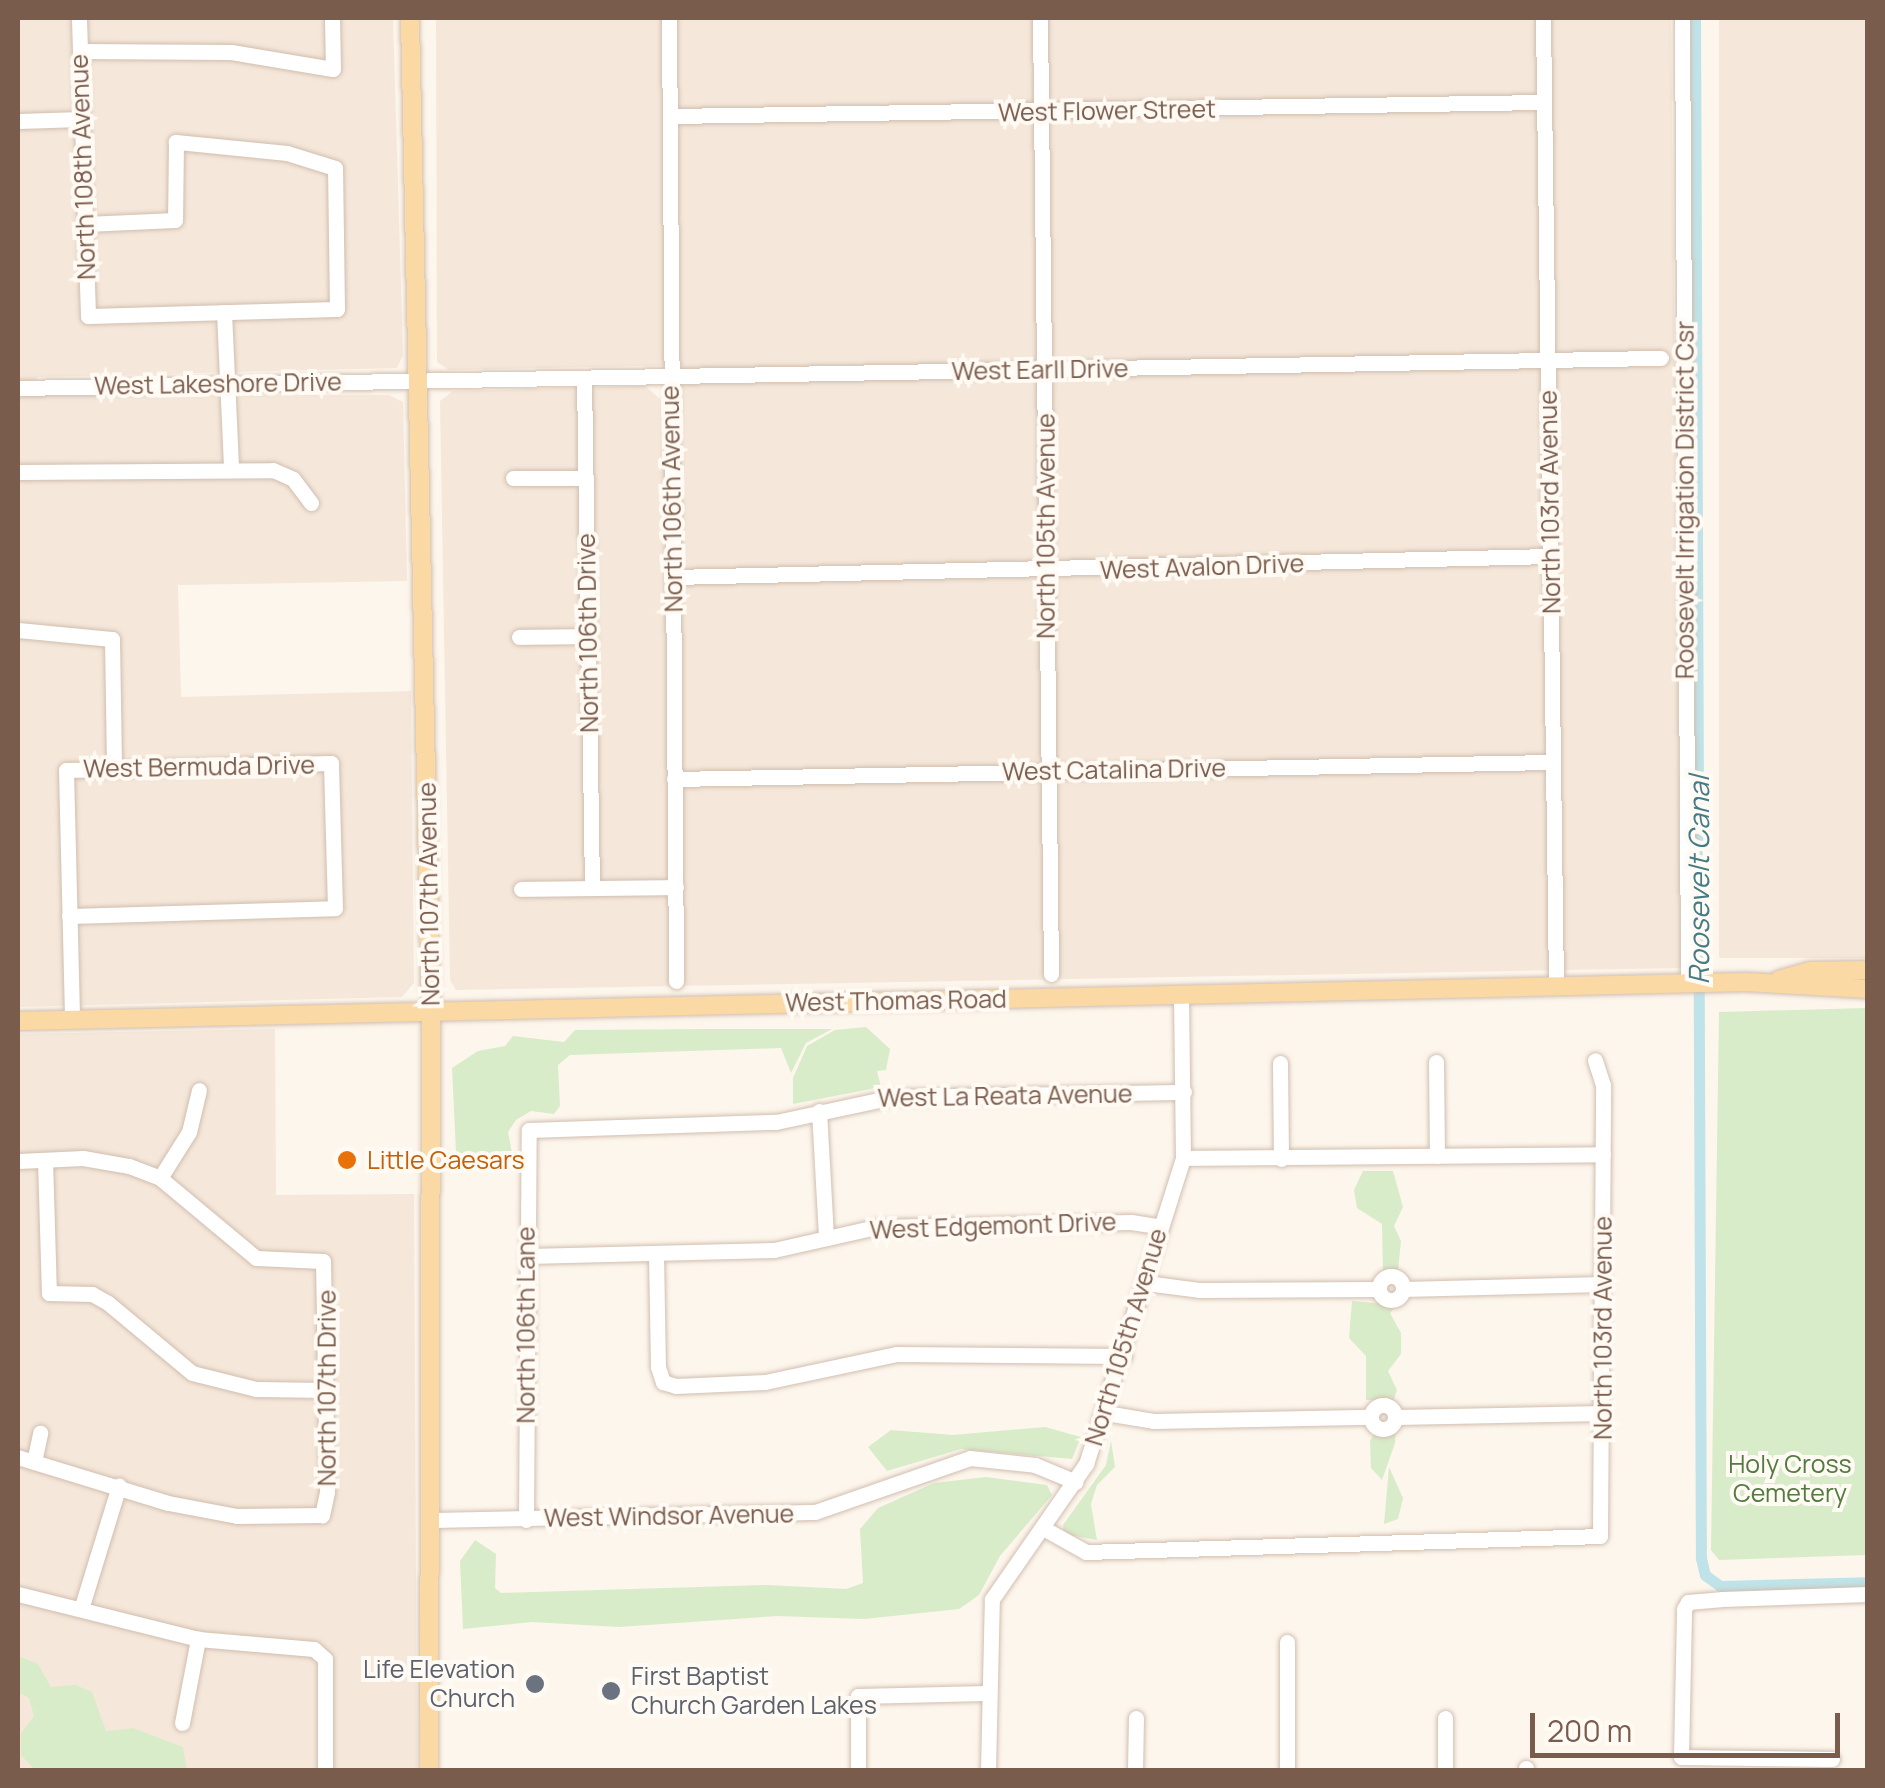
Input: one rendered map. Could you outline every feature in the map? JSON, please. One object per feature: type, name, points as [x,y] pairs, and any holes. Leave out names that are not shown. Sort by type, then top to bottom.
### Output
[{"type":"main road","name":"North 107th Avenue","points":[[410,18],[431,1012],[430,1770]]},
{"type":"main road","name":"West Thomas Road","points":[[1774,982],[1811,971],[1868,970]]},
{"type":"main road","name":"West Thomas Road","points":[[18,1022],[1718,983],[1774,982],[1811,990],[1868,988]]},
{"type":"street","name":"North 108th Avenue","points":[[79,18],[88,316],[224,312]]},
{"type":"street","points":[[80,51],[216,51],[333,68],[332,18]]},
{"type":"street","name":"North 106th Avenue","points":[[669,18],[676,981]]},
{"type":"street","name":"North 105th Avenue","points":[[1040,18],[1051,974]]},
{"type":"street","name":"North 103rd Avenue","points":[[1543,18],[1556,986]]},
{"type":"street","name":"Roosevelt Irrigation District Csr","points":[[1682,18],[1688,984]]},
{"type":"street","name":"West Flower Street","points":[[671,116],[1544,102]]},
{"type":"street","points":[[18,121],[82,120]]},
{"type":"street","points":[[85,224],[175,220],[176,142],[286,153],[334,168],[337,308],[224,312],[231,469]]},
{"type":"street","name":"West Earll Drive","points":[[419,382],[1661,358]]},
{"type":"street","name":"North 106th Drive","points":[[584,378],[592,888]]},
{"type":"street","name":"West Lakeshore Drive","points":[[18,388],[419,382]]},
{"type":"street","points":[[18,472],[273,470],[293,479],[311,503]]},
{"type":"street","points":[[513,478],[586,478]]},
{"type":"street","name":"West Avalon Drive","points":[[673,576],[1045,572],[1552,556]]},
{"type":"street","points":[[18,630],[112,639],[114,769]]},
{"type":"street","points":[[519,636],[588,636]]},
{"type":"street","name":"West Catalina Drive","points":[[674,779],[1553,762]]},
{"type":"street","name":"West Bermuda Drive","points":[[331,763],[334,908],[70,916],[66,770],[114,769],[331,763]]},
{"type":"street","points":[[521,889],[676,887]]},
{"type":"street","points":[[70,916],[72,1020]]},
{"type":"street","name":"North 105th Avenue","points":[[988,1770],[986,1693],[992,1599],[1011,1564],[1076,1482],[1106,1412],[1183,1158],[1181,995]]},
{"type":"street","name":"North 103rd Avenue","points":[[1043,1528],[1086,1552],[1600,1536],[1603,1085],[1595,1060]]},
{"type":"street","points":[[1436,1062],[1437,1156]]},
{"type":"street","points":[[1280,1063],[1280,1159]]},
{"type":"street","points":[[18,1161],[104,1160],[160,1178],[190,1132],[199,1090]]},
{"type":"street","name":"West La Reata Avenue","points":[[529,1130],[776,1122],[894,1097],[1184,1092]]},
{"type":"street","points":[[818,1111],[826,1238]]},
{"type":"street","name":"North 106th Lane","points":[[526,1520],[529,1130]]},
{"type":"street","points":[[1183,1158],[1603,1154]]},
{"type":"street","points":[[46,1160],[50,1293],[74,1291],[108,1302],[192,1373],[256,1389],[327,1390]]},
{"type":"street","name":"North 107th Drive","points":[[120,1486],[237,1516],[322,1515],[327,1390],[324,1261],[256,1258],[160,1178]]},
{"type":"street","name":"West Edgemont Drive","points":[[527,1256],[774,1250],[876,1227],[1132,1222],[1160,1227]]},
{"type":"street","points":[[656,1254],[663,1382],[765,1382],[897,1354],[1124,1356]]},
{"type":"street","points":[[1146,1283],[1199,1290],[1378,1289],[1391,1301],[1404,1288],[1603,1284]]},
{"type":"street","points":[[1106,1412],[1154,1421],[1371,1417],[1386,1429],[1396,1417],[1603,1413]]},
{"type":"street","points":[[40,1433],[26,1460],[120,1486],[82,1606]]},
{"type":"street","name":"West Windsor Avenue","points":[[429,1520],[815,1512],[970,1458],[1035,1465],[1076,1482]]},
{"type":"street","points":[[18,1594],[82,1606],[198,1639],[314,1649],[326,1659],[326,1770]]},
{"type":"street","points":[[1832,1759],[1681,1756],[1688,1602],[1868,1594]]},
{"type":"street","points":[[182,1723],[198,1639]]},
{"type":"street","points":[[1287,1642],[1287,1770]]},
{"type":"street","points":[[858,1770],[858,1696],[986,1693]]},
{"type":"street","points":[[1135,1770],[1136,1718]]},
{"type":"street","points":[[1445,1718],[1445,1770]]},
{"type":"shaded area","points":[[18,18],[393,18],[403,355],[397,368],[37,377],[35,395],[389,395],[403,402],[407,581],[178,585],[181,697],[411,691],[414,983],[402,997],[18,1007]]},
{"type":"shaded area","points":[[436,18],[1671,18],[1681,968],[456,990],[450,980],[440,401],[453,391],[645,386],[665,403],[677,396],[683,365],[449,370],[437,362]]},
{"type":"shaded area","points":[[1719,18],[1867,18],[1867,958],[1719,958]]},
{"type":"shaded area","points":[[275,1029],[276,1195],[414,1194],[417,1770],[18,1770],[18,1034]]},
{"type":"green space","name":"Holy Cross Cemetery","points":[[1867,1008],[1867,1555],[1719,1560],[1711,1550],[1719,1012]]},
{"type":"green space","points":[[866,1027],[890,1049],[886,1070],[877,1071],[881,1087],[793,1104],[793,1078],[807,1046],[835,1030]]},
{"type":"green space","points":[[832,1029],[806,1043],[791,1073],[781,1048],[570,1055],[558,1065],[560,1106],[554,1114],[531,1111],[516,1120],[508,1132],[512,1153],[489,1161],[456,1153],[452,1068],[478,1051],[505,1046],[513,1036],[564,1042],[575,1030]]},
{"type":"green space","points":[[1363,1171],[1393,1171],[1403,1207],[1394,1226],[1401,1241],[1398,1271],[1383,1272],[1382,1224],[1357,1208],[1354,1190]]},
{"type":"green space","points":[[1352,1301],[1397,1305],[1390,1313],[1401,1333],[1401,1354],[1388,1371],[1397,1390],[1393,1401],[1366,1400],[1366,1356],[1349,1338]]},
{"type":"green space","points":[[1045,1427],[1081,1437],[1072,1459],[961,1449],[887,1471],[868,1447],[891,1430],[953,1435]]},
{"type":"green space","points":[[1396,1431],[1382,1480],[1371,1468],[1370,1441],[1375,1432]]},
{"type":"green space","points":[[1111,1441],[1115,1467],[1097,1485],[1091,1504],[1097,1540],[1064,1534],[1063,1525],[1106,1465]]},
{"type":"green space","points":[[1389,1467],[1403,1498],[1398,1519],[1384,1524]]},
{"type":"green space","points":[[986,1477],[1047,1485],[1052,1495],[1000,1556],[979,1595],[959,1609],[864,1619],[777,1616],[619,1627],[532,1622],[463,1629],[460,1561],[475,1540],[496,1554],[495,1588],[501,1593],[767,1585],[846,1589],[863,1583],[860,1529],[878,1508],[934,1483]]},
{"type":"green space","points":[[18,1656],[38,1664],[51,1687],[76,1685],[92,1692],[106,1731],[133,1728],[183,1747],[187,1770],[35,1770],[21,1755],[21,1733],[34,1716],[29,1698],[18,1692]]},
{"type":"waterway","name":"Roosevelt Canal","points":[[1695,18],[1701,1558],[1705,1575],[1720,1586],[1868,1582]]},
{"type":"place","name":"Little Caesars","points":[[347,1160]]},
{"type":"place","name":"Life Elevation Church","points":[[535,1684]]},
{"type":"place","name":"First Baptist Church Garden Lakes","points":[[611,1691]]}]
